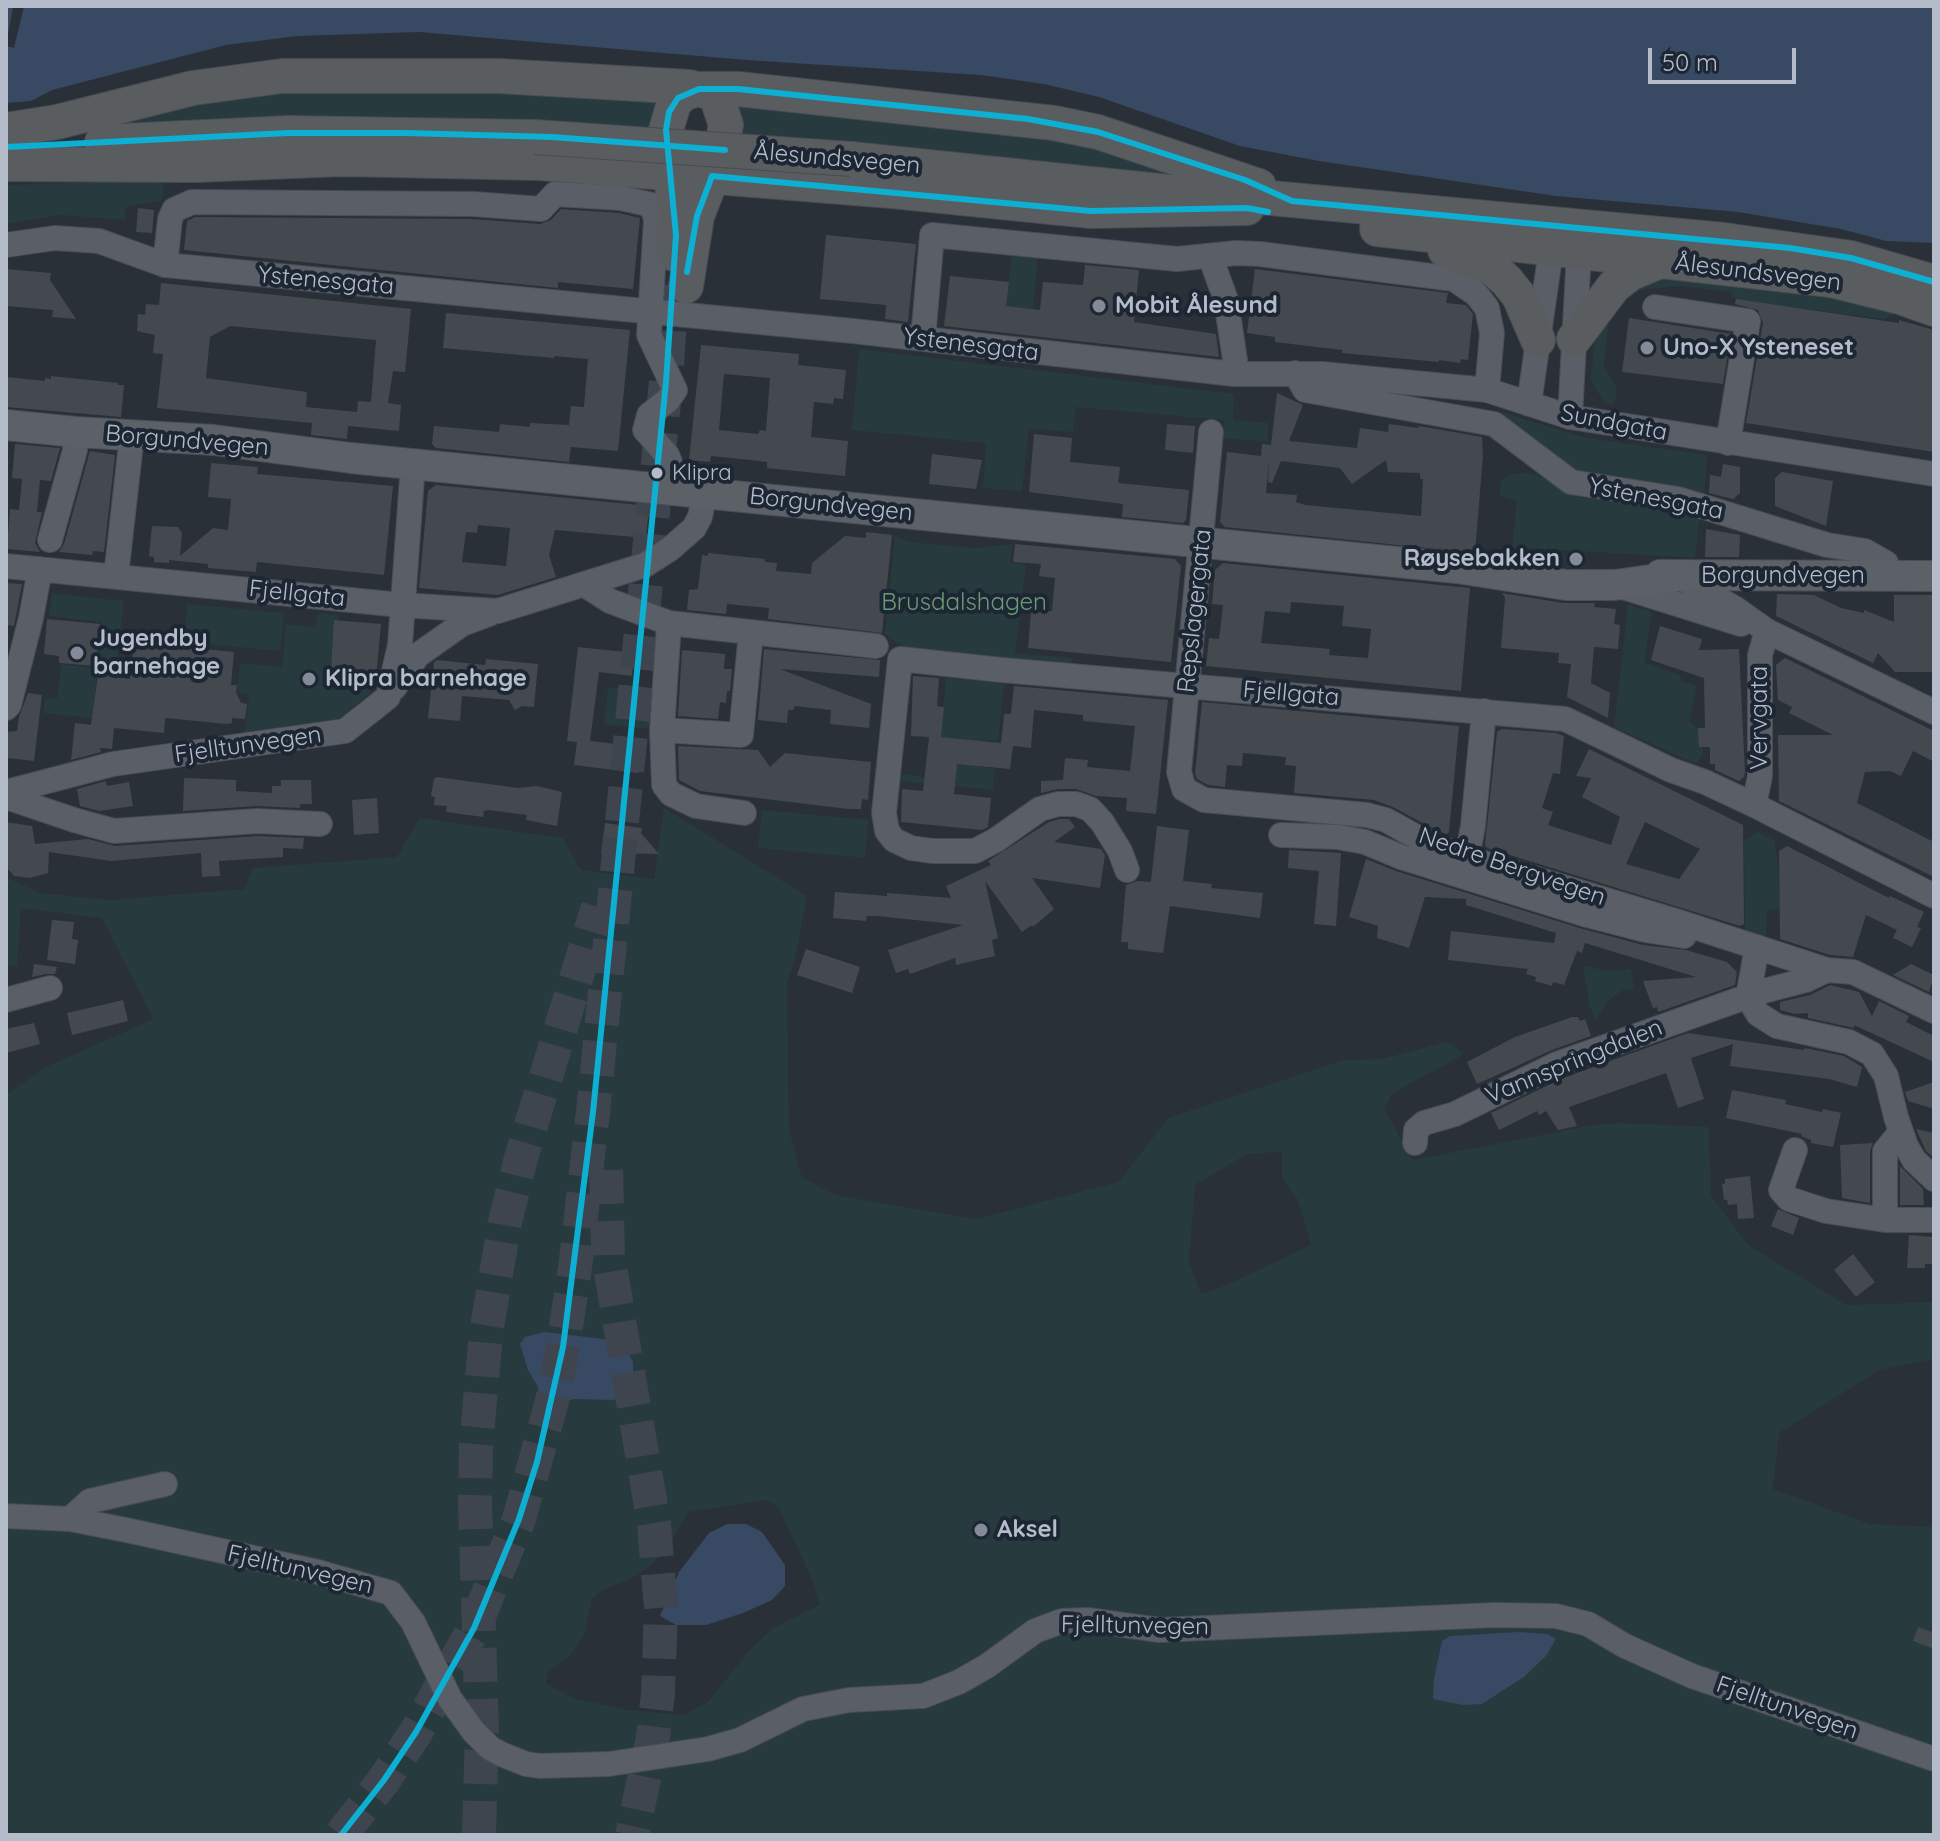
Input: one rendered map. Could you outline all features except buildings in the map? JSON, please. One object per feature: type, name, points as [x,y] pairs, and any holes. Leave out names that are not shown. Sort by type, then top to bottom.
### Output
[{"type":"highway","points":[[6,130],[57,122],[193,88],[282,76],[526,76],[672,84],[1054,123],[1143,146],[1245,180],[1292,201]]},
{"type":"highway","points":[[699,89],[717,98],[725,117],[724,141],[697,216],[679,286],[666,130],[669,112],[684,93],[699,89]]},
{"type":"highway","name":"Ålesundsvegen","points":[[6,147],[288,133],[535,137],[851,159],[1188,194],[1292,201],[1662,260],[1831,280],[1934,309]]},
{"type":"highway","points":[[6,164],[195,165],[365,159],[541,163],[1121,213],[1247,208]]},
{"type":"highway","name":"Ålesundsvegen","points":[[1188,194],[1247,208],[1416,235],[1566,243],[1790,248],[1865,262],[1934,282]]},
{"type":"highway","points":[[1416,235],[1493,269],[1506,280],[1519,296],[1538,340]]},
{"type":"highway","points":[[1574,339],[1614,286],[1639,269],[1662,260]]},
{"type":"main road","name":"Borgundvegen","points":[[6,425],[214,440],[413,464],[1492,571],[1566,585],[1615,585],[1678,576]]},
{"type":"main road","name":"Borgundvegen","points":[[1492,571],[1539,565],[1586,566],[1678,576],[1934,576]]},
{"type":"street","points":[[165,265],[170,219],[174,210],[192,202],[473,204],[541,209],[555,194],[621,198],[652,205],[656,220],[649,335],[675,390],[649,415],[645,430],[670,462],[670,489]]},
{"type":"street","points":[[923,339],[932,235],[1177,259],[1236,253],[1260,254],[1454,279],[1476,294],[1487,308],[1492,333],[1487,390]]},
{"type":"street","name":"Ystenesgata","points":[[6,245],[55,238],[99,241],[165,265],[649,311],[1234,374],[1295,373],[1305,390],[1494,424],[1571,482],[1678,499],[1827,545],[1865,551],[1886,563],[1889,576]]},
{"type":"street","points":[[1566,243],[1574,339],[1570,417]]},
{"type":"street","points":[[1529,404],[1538,340],[1566,243]]},
{"type":"street","points":[[1210,256],[1226,300],[1235,360],[1234,374]]},
{"type":"street","points":[[1655,307],[1748,321],[1728,443]]},
{"type":"street","name":"Sundgata","points":[[1295,373],[1487,390],[1570,417],[1934,474]]},
{"type":"street","name":"Borgundvegen","points":[[50,540],[75,450],[76,432]]},
{"type":"street","name":"Repslagergata","points":[[1184,789],[1179,772],[1211,432]]},
{"type":"street","points":[[116,576],[132,435]]},
{"type":"street","points":[[388,697],[400,645],[413,464]]},
{"type":"street","name":"Fjellgata","points":[[6,566],[401,605],[498,611],[645,565],[694,528],[700,517],[705,492]]},
{"type":"street","points":[[6,708],[31,618],[40,569]]},
{"type":"street","name":"Borgundvegen","points":[[1678,576],[1736,609],[1767,631]]},
{"type":"street","points":[[585,585],[610,601],[669,623],[876,646]]},
{"type":"street","name":"Borgundvegen","points":[[1615,585],[1767,631],[1934,712]]},
{"type":"street","name":"Fjelltunvegen","points":[[6,794],[113,764],[345,731],[388,697],[418,655],[462,624],[498,611]]},
{"type":"street","points":[[669,623],[662,730],[664,785],[668,791],[696,806],[744,813]]},
{"type":"street","name":"Vervgata","points":[[1754,805],[1760,776],[1760,655],[1767,631]]},
{"type":"street","points":[[662,730],[741,735],[751,632]]},
{"type":"street","name":"Fjellgata","points":[[1127,870],[1120,851],[1102,822],[1090,809],[1076,804],[1058,804],[1040,809],[975,851],[932,851],[911,848],[894,840],[887,831],[884,813],[900,659],[1565,719],[1671,770],[1754,805],[1934,898]]},
{"type":"street","name":"Borgundvegen","points":[[1897,693],[1934,691]]},
{"type":"street","points":[[1467,858],[1484,711]]},
{"type":"street","name":"Fjellgata","points":[[1671,770],[1697,792],[1876,877],[1934,898]]},
{"type":"street","name":"Nedre Bergvegen","points":[[1184,789],[1204,800],[1367,815],[1386,820],[1422,840],[1467,858],[1832,971],[1853,972],[1934,1011]]},
{"type":"street","name":"Fjelltunvegen","points":[[6,794],[74,820],[114,831],[257,821],[320,824]]},
{"type":"street","points":[[1281,835],[1338,837],[1365,842],[1401,857],[1645,930],[1676,936],[1705,931]]},
{"type":"street","points":[[1757,947],[1748,997],[1758,1014],[1777,1026],[1849,1042],[1872,1054],[1886,1076],[1892,1100],[1893,1140],[1884,1173],[1885,1220]]},
{"type":"street","name":"Nedre Bergvegen","points":[[1832,971],[1849,983],[1934,1025]]},
{"type":"street","name":"Vannspringdalen","points":[[1415,1143],[1416,1130],[1424,1123],[1455,1114],[1531,1075],[1748,997],[1832,971]]},
{"type":"street","points":[[6,1000],[50,988]]},
{"type":"street","points":[[1893,1140],[1934,1179]]},
{"type":"street","points":[[1795,1150],[1781,1190],[1789,1199],[1826,1211],[1885,1220],[1934,1220]]},
{"type":"street","points":[[70,1519],[90,1501],[165,1484]]},
{"type":"street","name":"Fjelltunvegen","points":[[6,1516],[70,1519],[318,1572],[391,1593],[413,1622],[445,1688],[474,1732],[490,1748],[526,1764],[609,1764],[708,1749],[740,1740],[816,1706],[849,1700],[923,1696],[959,1682],[1035,1631],[1062,1621],[1087,1620],[1160,1630],[1482,1615],[1574,1619],[1692,1676],[1934,1759]]},
{"type":"green space","points":[[242,90],[667,93],[655,127],[399,116],[85,127]]},
{"type":"green space","points":[[739,103],[1040,132],[1205,179],[741,133]]},
{"type":"green space","points":[[164,180],[162,200],[126,207],[125,220],[60,215],[6,224],[6,185]]},
{"type":"green space","points":[[1012,252],[1038,255],[1033,309],[1006,306]]},
{"type":"green space","points":[[1657,274],[1762,280],[1899,312],[1884,319],[1736,300],[1730,292],[1681,286],[1641,290],[1620,302],[1609,319],[1604,367],[1616,387],[1616,399],[1613,404],[1606,403],[1591,379],[1595,334],[1613,302]]},
{"type":"green space","points":[[859,349],[1234,394],[1233,420],[1268,423],[1267,442],[1224,438],[1224,420],[1076,407],[1073,432],[1029,429],[1022,491],[983,488],[986,443],[852,430]]},
{"type":"green space","points":[[1498,411],[1587,438],[1707,455],[1704,496],[1579,473]]},
{"type":"green space","points":[[1531,473],[1570,489],[1700,513],[1695,558],[1512,547],[1517,501],[1499,496],[1501,481],[1511,474]]},
{"type":"green space","name":"Brusdalshagen","points":[[895,536],[911,542],[973,548],[1013,544],[1010,563],[1026,565],[1015,653],[1072,658],[1071,669],[915,655],[885,634]]},
{"type":"green space","points":[[52,593],[124,601],[116,675],[97,673],[94,702],[112,705],[110,720],[44,713],[45,698],[57,699],[61,664],[97,668],[102,622],[49,616]]},
{"type":"green space","points":[[187,604],[284,613],[280,651],[184,642]]},
{"type":"green space","points":[[1628,604],[1651,612],[1645,663],[1680,675],[1681,681],[1697,686],[1689,721],[1701,730],[1703,753],[1697,764],[1614,727]]},
{"type":"green space","name":"Klipra barnehage","points":[[318,613],[338,615],[331,685],[371,688],[370,694],[338,719],[245,733],[249,694],[237,693],[240,663],[282,667],[286,624],[316,627]]},
{"type":"green space","points":[[946,678],[1004,683],[998,741],[982,740],[979,766],[995,769],[993,790],[900,781],[900,774],[925,777],[927,761],[959,764],[960,739],[941,737]]},
{"type":"green space","points":[[608,687],[653,692],[649,729],[604,724]]},
{"type":"green space","points":[[664,808],[807,896],[787,983],[789,1129],[802,1178],[835,1195],[976,1219],[1119,1182],[1168,1118],[1343,1060],[1381,1059],[1448,1042],[1464,1054],[1393,1093],[1384,1109],[1413,1160],[1593,1125],[1622,1123],[1709,1127],[1711,1196],[1748,1245],[1846,1305],[1934,1302],[1934,1359],[1879,1370],[1779,1433],[1773,1489],[1870,1524],[1934,1527],[1934,1835],[6,1835],[6,1095],[46,1067],[153,1019],[102,918],[21,908],[17,966],[6,965],[6,877],[40,893],[110,900],[245,889],[252,868],[397,857],[420,818],[563,838],[581,870],[654,879]],"holes":[[[1282,1152],[1282,1178],[1298,1200],[1311,1245],[1201,1294],[1189,1261],[1195,1185],[1247,1154]],[[764,1500],[773,1503],[780,1510],[814,1584],[820,1605],[773,1628],[748,1652],[709,1701],[685,1715],[627,1710],[573,1698],[546,1683],[547,1673],[572,1654],[584,1636],[592,1599],[599,1592],[636,1576],[653,1563],[666,1549],[689,1512]],[[1450,1636],[1546,1656],[1524,1677],[1499,1694],[1434,1678],[1442,1642]]]},
{"type":"green space","points":[[762,810],[868,820],[865,858],[758,848]]},
{"type":"green space","points":[[1758,832],[1775,841],[1778,873],[1780,909],[1767,910],[1766,939],[1745,931],[1744,841]]},
{"type":"green space","points":[[1583,966],[1610,971],[1631,969],[1634,989],[1621,991],[1609,1000],[1595,1020],[1589,1005]]},
{"type":"water","points":[[6,6],[1934,6],[1934,243],[1886,241],[1841,229],[1738,212],[1556,196],[1319,161],[1240,146],[1099,97],[1044,84],[981,75],[746,60],[419,32],[297,36],[226,45],[52,90],[31,101],[6,103]]},
{"type":"water","points":[[544,1332],[612,1340],[628,1353],[633,1362],[633,1383],[629,1392],[613,1400],[574,1399],[554,1406],[545,1405],[539,1398],[538,1387],[528,1370],[520,1344],[525,1337]]},
{"type":"water","points":[[727,1524],[746,1524],[762,1532],[785,1565],[785,1586],[772,1600],[706,1625],[676,1625],[660,1616],[679,1572],[709,1533]]},
{"type":"water","points":[[1519,1632],[1547,1634],[1556,1639],[1546,1656],[1524,1677],[1482,1704],[1463,1705],[1433,1699],[1442,1641],[1450,1636]]},
{"type":"pier","points":[[13,6],[24,6],[14,48],[6,46]]},
{"type":"tunnel","points":[[341,1835],[416,1732],[474,1628],[519,1519],[551,1405],[576,1260],[593,1112],[666,382],[672,285]]},
{"type":"tunnel","points":[[479,1835],[482,1731],[475,1502],[476,1446],[486,1333],[505,1222],[521,1158],[598,907]]},
{"type":"tunnel","points":[[606,1170],[608,1255],[654,1524],[661,1608],[653,1737],[632,1835]]},
{"type":"transit line","points":[[341,1835],[416,1732],[474,1628],[519,1519],[537,1462],[563,1347],[593,1112],[666,382],[676,235],[666,130],[669,112],[678,98],[699,89],[738,89],[1028,119],[1098,132],[1245,180],[1292,201],[1790,248],[1851,258],[1934,282]]},
{"type":"transit line","points":[[6,147],[288,133],[406,133],[552,137],[725,150]]},
{"type":"transit line","points":[[687,272],[697,216],[712,176],[1091,211],[1247,208],[1268,212]]},
{"type":"place","name":"Mobit Ålesund","points":[[1099,306]]},
{"type":"place","name":"Uno-X Ysteneset","points":[[1647,348]]},
{"type":"place","name":"Klipra","points":[[657,473]]},
{"type":"place","name":"Røysebakken","points":[[1576,559]]},
{"type":"place","name":"Jugendby barnehage","points":[[77,653]]},
{"type":"place","name":"Klipra barnehage","points":[[309,679]]},
{"type":"place","name":"Aksel","points":[[981,1530]]}]
